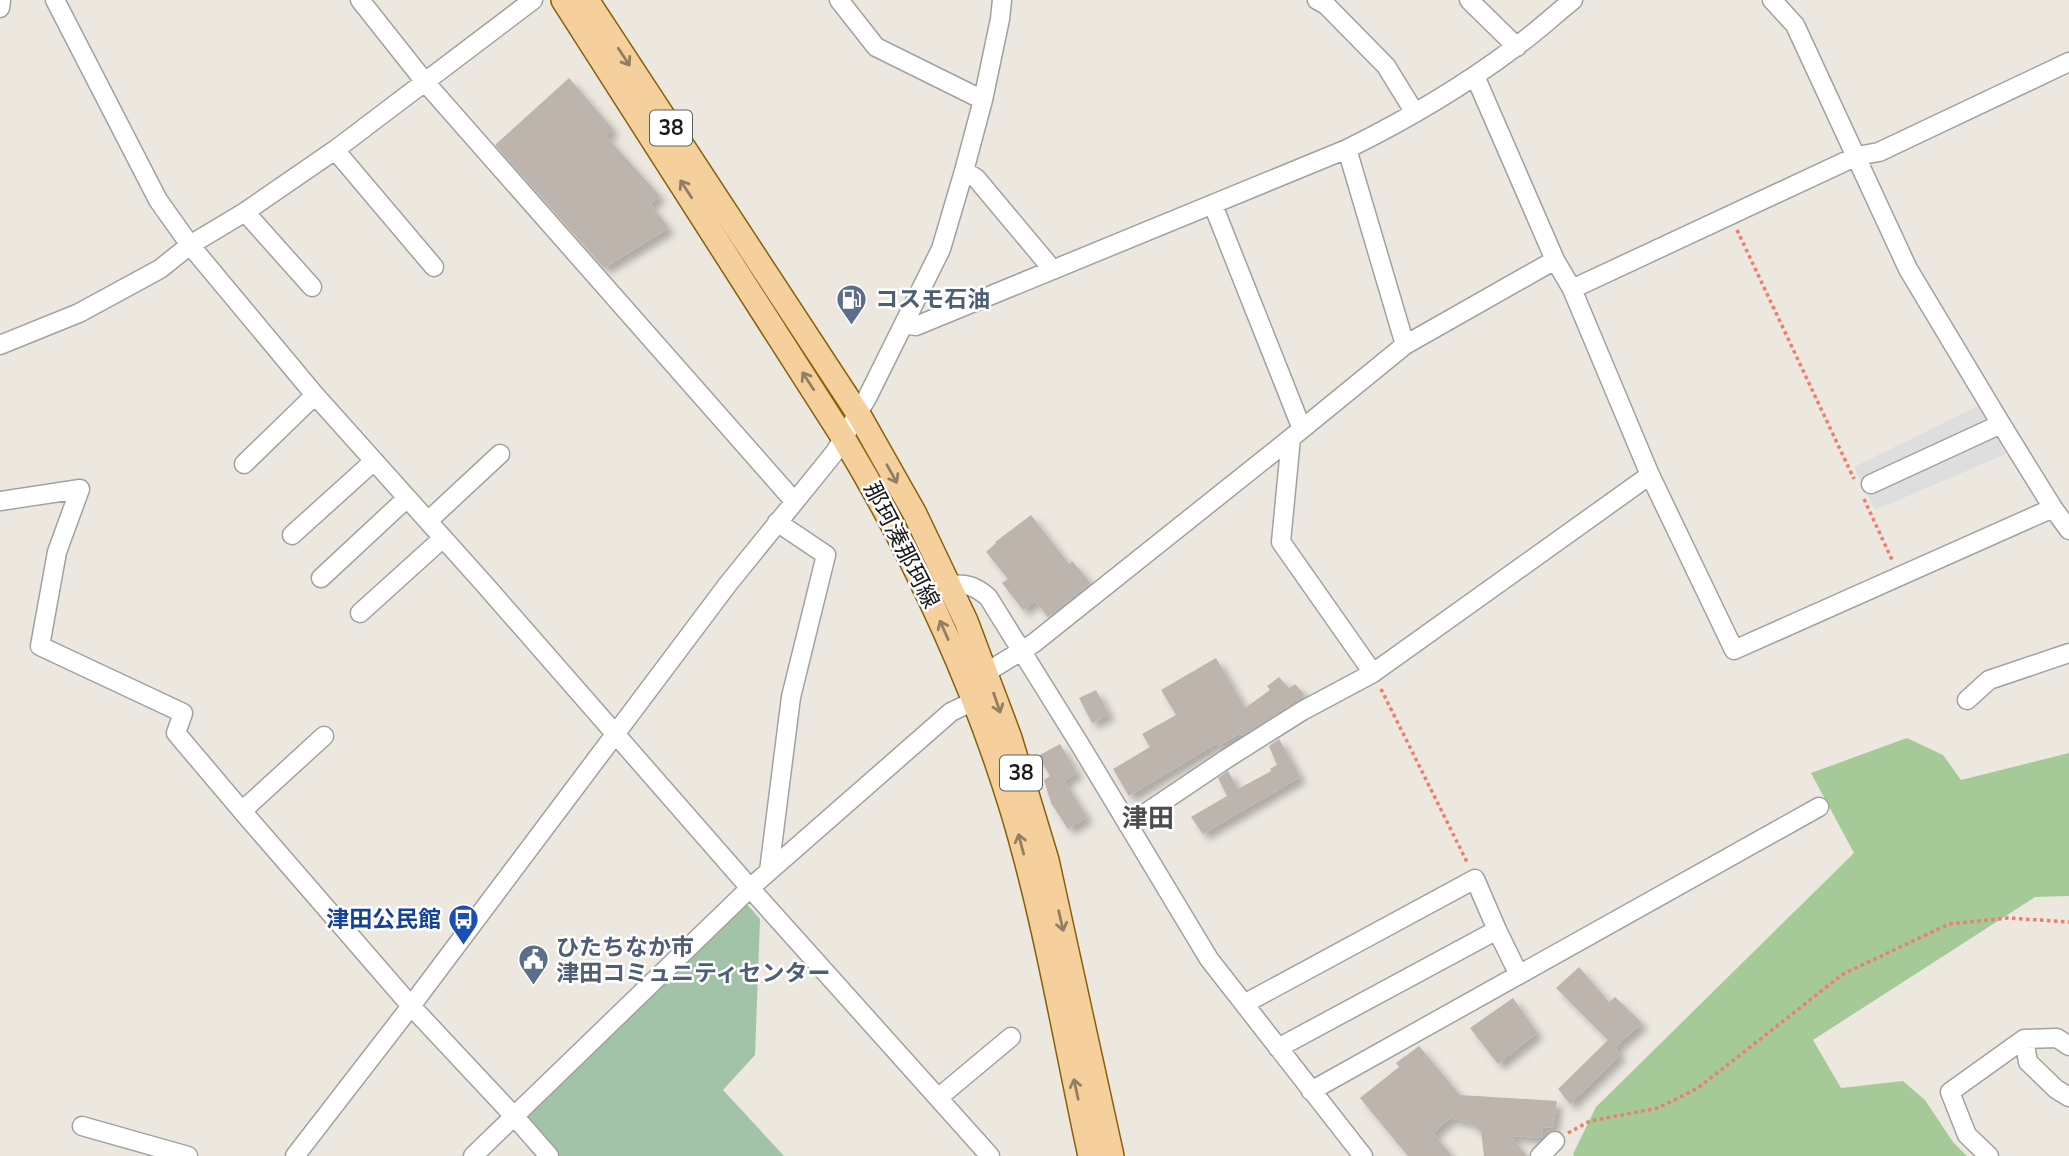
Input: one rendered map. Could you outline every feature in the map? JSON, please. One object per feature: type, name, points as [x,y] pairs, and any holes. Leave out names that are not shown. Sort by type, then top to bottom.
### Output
[{"type":"main road","name":"那珂湊那珂線","points":[[563,0],[872,484],[929,595],[974,701],[1012,810],[1040,919],[1090,1156]]},
{"type":"main road","name":"那珂湊那珂線","points":[[587,0],[859,415],[915,514],[949,585],[987,672],[1030,799],[1047,859],[1112,1156]]},
{"type":"street","points":[[0,8],[1,0]]},
{"type":"street","points":[[55,0],[158,200],[190,245],[315,395],[990,1156]]},
{"type":"street","points":[[360,0],[425,82],[794,501]]},
{"type":"street","points":[[0,345],[79,313],[160,269],[190,245],[245,212],[335,150],[533,0]]},
{"type":"street","points":[[839,0],[876,47],[983,100]]},
{"type":"street","points":[[295,1156],[728,584],[835,452],[859,415],[940,249],[983,100],[1002,0]]},
{"type":"street","points":[[1317,0],[1326,5],[1386,65],[1415,113]]},
{"type":"street","points":[[1469,0],[1517,47]]},
{"type":"street","points":[[904,324],[916,326],[1213,205],[1397,125],[1517,47],[1573,0]]},
{"type":"street","points":[[1772,0],[1795,25],[1908,270],[2069,530]]},
{"type":"street","points":[[1572,289],[1857,156],[1879,152],[2069,62]]},
{"type":"street","points":[[1475,76],[1555,260],[1572,289],[1650,475],[1734,650],[2053,508]]},
{"type":"street","points":[[1347,149],[1405,345]]},
{"type":"street","points":[[335,150],[434,267]]},
{"type":"street","points":[[964,171],[975,177],[1053,270]]},
{"type":"street","points":[[1213,205],[1297,433],[1281,542],[1373,673]]},
{"type":"street","points":[[245,212],[312,287]]},
{"type":"street","points":[[987,672],[1034,643],[1405,345],[1555,260]]},
{"type":"street","points":[[244,464],[315,395]]},
{"type":"street","points":[[1871,484],[2001,424]]},
{"type":"street","points":[[428,521],[500,454]]},
{"type":"street","points":[[292,535],[373,461]]},
{"type":"street","points":[[1128,825],[1303,711],[1373,673],[1650,475]]},
{"type":"street","points":[[0,501],[80,489],[57,552],[40,646],[183,713],[176,733],[411,1006],[549,1156]]},
{"type":"street","points":[[321,578],[407,498]]},
{"type":"street","points":[[769,872],[791,697],[825,555],[777,522]]},
{"type":"street","points":[[360,613],[443,538]]},
{"type":"street","points":[[949,585],[965,584],[988,597],[1209,960],[1363,1156]]},
{"type":"street","points":[[1967,700],[1989,680],[2069,653]]},
{"type":"street","points":[[473,1156],[750,888],[951,712],[974,701]]},
{"type":"street","points":[[242,811],[324,736]]},
{"type":"street","points":[[1311,1091],[1819,807]]},
{"type":"street","points":[[1244,1004],[1475,878],[1519,975]]},
{"type":"street","points":[[1278,1048],[1497,930]]},
{"type":"street","points":[[939,1098],[1011,1037]]},
{"type":"street","points":[[1989,1156],[1967,1135],[1950,1092],[2024,1039],[2057,1038],[2069,1046]]},
{"type":"street","points":[[2024,1039],[2028,1062],[2056,1089],[2069,1097]]},
{"type":"street","points":[[82,1126],[188,1156]]},
{"type":"street","points":[[1540,1156],[1555,1141]]},
{"type":"path","points":[[1730,215],[1900,576]]},
{"type":"path","points":[[1373,673],[1475,878]]},
{"type":"path","points":[[1555,1141],[1590,1121],[1658,1108],[1698,1088],[1843,974],[1948,924],[2008,918],[2069,922]]},
{"type":"green space","points":[[1907,738],[1943,755],[1961,780],[2069,753],[2069,896],[2035,897],[1813,1040],[1841,1088],[1903,1081],[1925,1100],[1953,1142],[1967,1156],[1574,1156],[1596,1107],[1854,853],[1811,773]]},
{"type":"green space","points":[[745,902],[760,919],[755,1055],[723,1090],[784,1156],[554,1156],[520,1121]]},
{"type":"shaded area","points":[[1978,406],[2006,454],[1875,510],[1854,467]]},
{"type":"building","points":[[569,78],[613,129],[606,136],[660,196],[650,204],[669,228],[604,268],[495,145]]},
{"type":"building","points":[[1031,515],[1069,564],[1072,561],[1091,583],[1048,617],[1035,601],[1023,610],[1002,583],[1008,579],[986,552]]},
{"type":"building","points":[[1216,658],[1245,708],[1270,690],[1267,686],[1279,677],[1289,688],[1295,684],[1304,694],[1302,698],[1242,736],[1240,733],[1219,746],[1217,743],[1129,796],[1113,769],[1150,747],[1142,734],[1176,715],[1161,690]]},
{"type":"building","points":[[1096,690],[1109,714],[1092,723],[1079,698]]},
{"type":"building","points":[[1279,739],[1300,777],[1203,834],[1191,817],[1227,796],[1218,778],[1228,771],[1238,789],[1271,771],[1270,769],[1277,765],[1269,746]]},
{"type":"building","points":[[1060,744],[1077,773],[1064,781],[1087,817],[1068,829],[1051,803],[1044,780],[1050,776],[1038,756]]},
{"type":"building","points":[[1579,967],[1609,1002],[1615,997],[1642,1023],[1615,1047],[1620,1055],[1570,1104],[1558,1089],[1608,1040],[1556,988]]},
{"type":"building","points":[[1513,998],[1537,1033],[1498,1064],[1470,1028]]},
{"type":"building","points":[[1419,1046],[1460,1095],[1557,1101],[1553,1127],[1543,1128],[1542,1138],[1510,1136],[1527,1156],[1484,1156],[1481,1131],[1468,1122],[1450,1118],[1433,1133],[1452,1156],[1408,1156],[1360,1098],[1399,1067],[1396,1063]]},
{"type":"place","name":"コスモ石油","points":[[852,326]]},
{"type":"place","name":"津田公民館","points":[[464,946]]},
{"type":"place","name":"ひたちなか市 津田コミュニティセンター","points":[[533,987]]},
{"type":"district","name":"津田","points":[[1148,818]]}]
